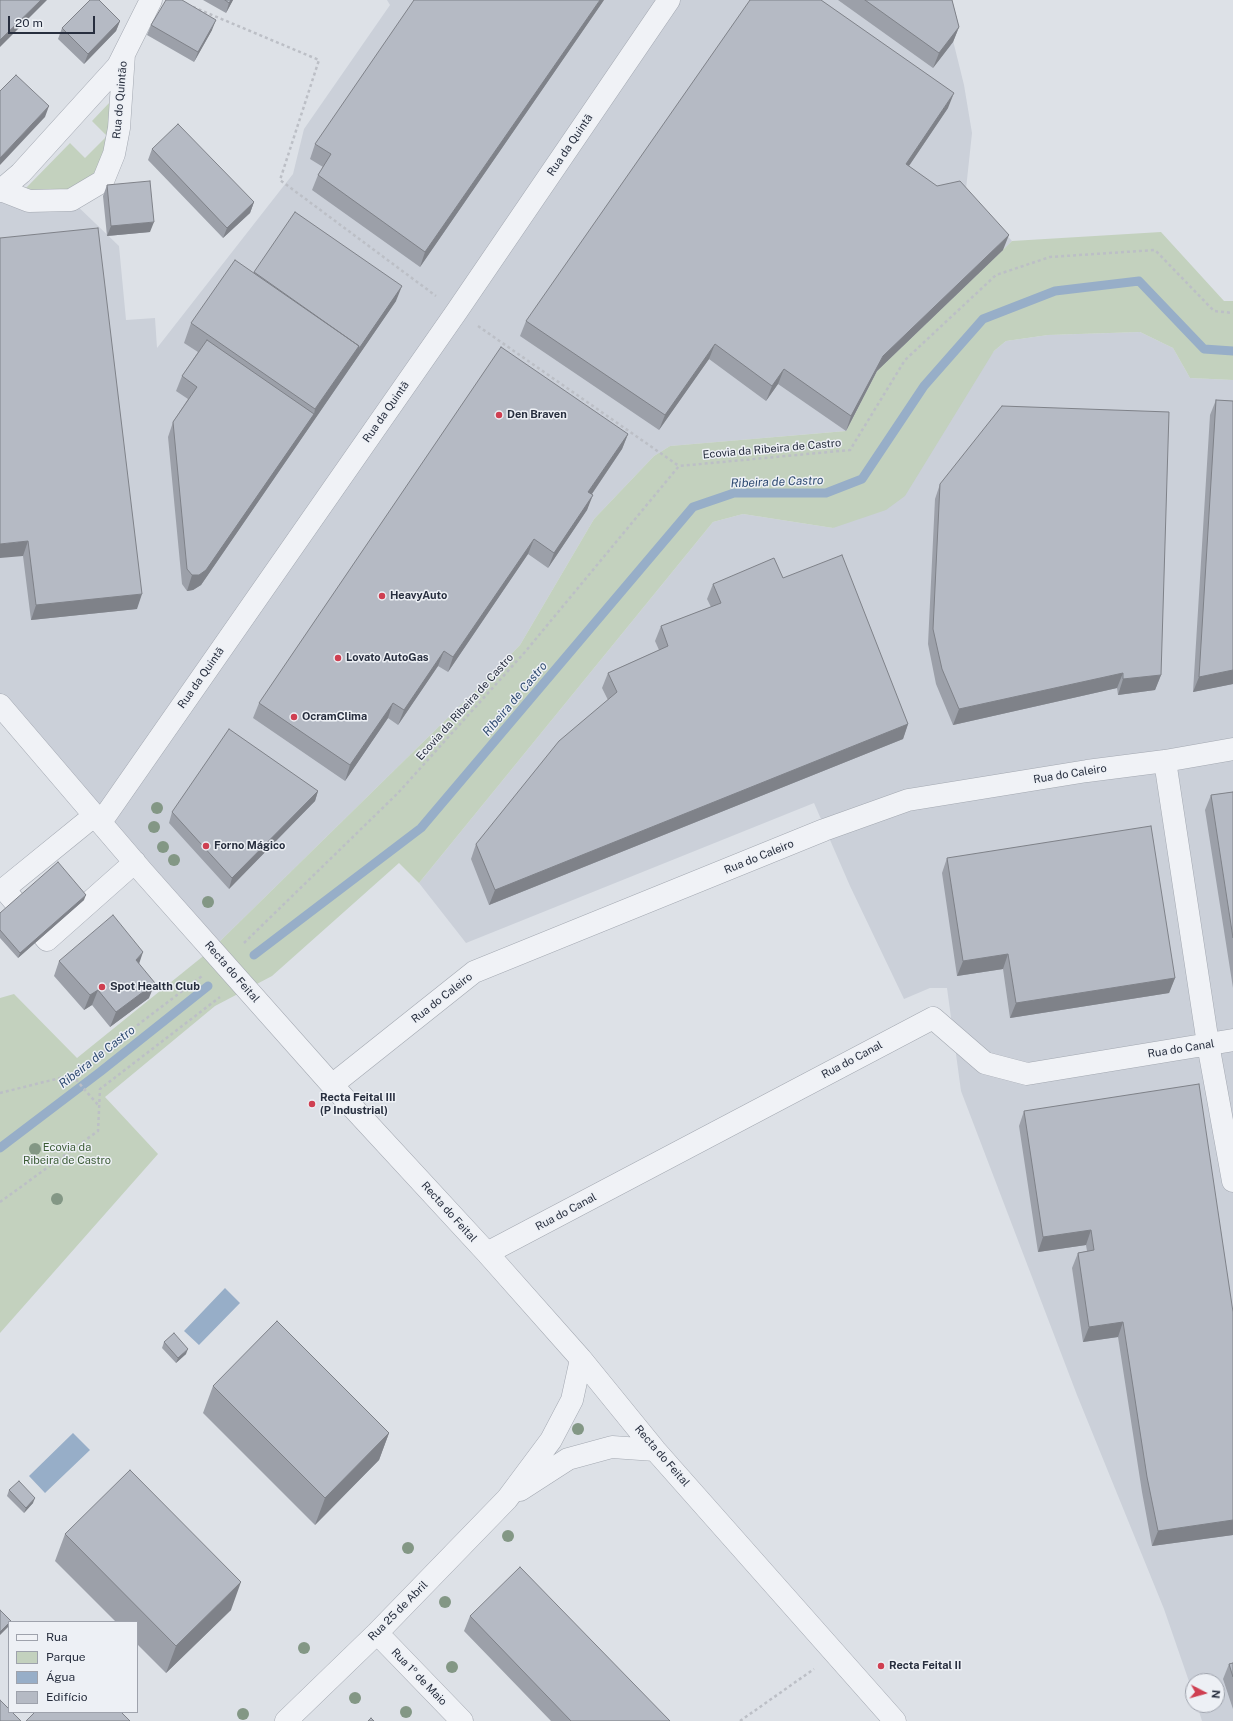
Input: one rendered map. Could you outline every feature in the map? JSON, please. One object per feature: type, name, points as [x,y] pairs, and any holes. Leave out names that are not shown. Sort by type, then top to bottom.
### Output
[{"type":"street","name":"Rua do Quintão","points":[[124,52],[119,128],[114,154],[103,181],[71,200],[29,201],[1,191],[21,173],[118,66],[124,52],[151,0]]},
{"type":"street","name":"Rua da Quintã","points":[[135,862],[48,940],[4,889],[98,819],[457,311],[669,0]]},
{"type":"street","name":"Recta do Feital","points":[[0,705],[135,862],[332,1085],[487,1253],[581,1359],[655,1450],[895,1721]]},
{"type":"street","name":"Rua do Caleiro","points":[[332,1085],[474,972],[824,830],[908,800],[1087,771],[1166,761],[1233,749]]},
{"type":"street","points":[[1166,761],[1208,1044],[1233,1181]]},
{"type":"street","name":"Rua do Canal","points":[[487,1253],[933,1018],[985,1063],[1027,1074],[1233,1040]]},
{"type":"street","name":"Rua 25 de Abril","points":[[286,1721],[377,1633],[507,1499],[558,1427],[572,1400],[581,1359]]},
{"type":"street","name":"Rua 25 de Abril","points":[[507,1499],[568,1459],[612,1447],[655,1450]]},
{"type":"street","name":"Rua 1º de Maio","points":[[377,1633],[462,1721]]},
{"type":"path","points":[[191,6],[319,60],[280,180],[457,311],[679,466]]},
{"type":"path","name":"Ecovia da Ribeira de Castro","points":[[244,943],[398,793],[526,652],[679,466],[850,450],[905,360],[996,275],[1050,257],[1155,250],[1214,311],[1233,313]]},
{"type":"path","points":[[0,1093],[72,1075],[204,975]]},
{"type":"path","points":[[0,1202],[98,1131],[100,1089],[222,995]]},
{"type":"path","points":[[72,1075],[99,1106]]},
{"type":"path","points":[[740,1721],[836,1653]]},
{"type":"shaded area","points":[[387,0],[943,0],[964,85],[972,133],[966,189],[1012,241],[877,371],[846,431],[670,446],[654,456],[594,519],[520,645],[212,949],[0,705],[0,191],[71,200],[119,246],[126,320],[155,318],[157,348],[293,174],[304,129],[390,5]]},
{"type":"shaded area","points":[[1140,332],[1173,348],[1190,378],[1233,380],[1233,1721],[1202,1721],[1200,1713],[1225,1713],[1225,1673],[1186,1673],[1164,1609],[1077,1395],[961,1091],[947,988],[930,988],[904,999],[850,886],[814,803],[466,943],[419,883],[713,522],[743,514],[833,528],[994,351],[1006,341],[1048,335]]},
{"type":"green space","points":[[110,102],[107,145],[97,171],[80,187],[60,192],[35,191],[26,188],[70,143],[85,158],[107,136],[92,121]]},
{"type":"green space","name":"Ecovia da Ribeira de Castro","points":[[1161,232],[1224,301],[1233,301],[1233,380],[1190,378],[1173,348],[1140,332],[1048,335],[1006,341],[994,351],[905,496],[886,510],[833,528],[743,514],[713,522],[419,883],[399,863],[272,976],[215,1006],[105,1097],[158,1154],[0,1333],[0,998],[14,994],[77,1058],[212,949],[520,645],[594,519],[654,456],[670,446],[846,431],[877,371],[1012,241]]},
{"type":"water","points":[[225,1288],[240,1303],[199,1345],[184,1331]]},
{"type":"water","points":[[73,1433],[90,1450],[45,1493],[29,1476]]},
{"type":"building","points":[[0,0],[41,0],[0,40]]},
{"type":"building","points":[[90,0],[99,0],[120,21],[88,54],[62,28]]},
{"type":"building","points":[[166,0],[182,0],[216,20],[198,52],[151,25]]},
{"type":"building","points":[[414,0],[600,0],[425,252],[318,175],[331,154],[315,144]]},
{"type":"building","points":[[750,0],[821,0],[954,93],[906,164],[937,186],[960,181],[1009,235],[883,356],[851,416],[784,369],[772,386],[715,344],[665,415],[526,321]]},
{"type":"building","points":[[865,0],[952,0],[959,27],[939,53]]},
{"type":"building","points":[[16,75],[49,106],[0,158],[0,91]]},
{"type":"building","points":[[178,124],[254,202],[227,228],[152,149]]},
{"type":"building","points":[[150,181],[154,222],[111,226],[107,185]]},
{"type":"building","points":[[295,212],[402,286],[358,350],[359,346],[254,272]]},
{"type":"building","points":[[98,228],[142,594],[36,605],[28,541],[0,544],[0,238]]},
{"type":"building","points":[[235,260],[359,346],[315,409],[191,323]]},
{"type":"building","points":[[207,340],[314,414],[206,570],[199,575],[192,575],[187,569],[173,422],[197,387],[182,376]]},
{"type":"building","points":[[501,347],[628,434],[588,492],[593,495],[554,553],[534,539],[453,657],[444,651],[404,710],[393,703],[350,765],[259,703]]},
{"type":"building","points":[[1216,400],[1233,401],[1233,670],[1199,677]]},
{"type":"building","points":[[1002,406],[1169,412],[1161,675],[1123,679],[1123,673],[959,709],[942,669],[933,629],[940,484]]},
{"type":"building","points":[[842,555],[908,724],[495,890],[476,844],[559,741],[617,692],[608,673],[668,646],[661,626],[721,603],[713,584],[774,558],[783,578]]},
{"type":"building","points":[[229,729],[318,791],[232,878],[172,812]]},
{"type":"building","points":[[1233,792],[1233,938],[1211,795]]},
{"type":"building","points":[[1151,826],[1175,978],[1016,1003],[1008,954],[963,961],[947,858]]},
{"type":"building","points":[[58,862],[86,895],[20,953],[0,930],[0,913]]},
{"type":"building","name":"Spot Health Club","points":[[113,915],[143,952],[136,960],[155,983],[116,1012],[98,990],[90,995],[59,961]]},
{"type":"building","points":[[1199,1084],[1233,1312],[1233,1520],[1158,1531],[1147,1477],[1123,1322],[1089,1327],[1078,1253],[1094,1250],[1091,1230],[1043,1237],[1024,1111]]},
{"type":"building","points":[[277,1321],[389,1433],[325,1498],[213,1386]]},
{"type":"building","points":[[174,1333],[188,1349],[178,1358],[164,1342]]},
{"type":"building","points":[[130,1470],[241,1582],[176,1646],[65,1534]]},
{"type":"building","points":[[19,1481],[35,1498],[26,1508],[9,1490]]},
{"type":"building","points":[[520,1567],[670,1721],[571,1721],[470,1616]]},
{"type":"building","points":[[0,1610],[11,1621],[8,1621],[8,1624],[0,1632]]},
{"type":"building","points":[[1233,1663],[1233,1677],[1229,1664]]},
{"type":"building","points":[[0,1700],[8,1708],[8,1713],[13,1713],[21,1721],[0,1721]]},
{"type":"building","points":[[34,1713],[122,1713],[130,1721],[26,1721]]},
{"type":"waterway","name":"Ribeira de Castro","points":[[254,955],[421,828],[693,507],[734,493],[826,493],[862,479],[924,386],[983,319],[1055,291],[1139,281],[1204,349],[1233,351]]},
{"type":"waterway","name":"Ribeira de Castro","points":[[0,1148],[100,1072],[208,986]]},
{"type":"place","name":"Den Braven","points":[[499,415]]},
{"type":"place","name":"HeavyAuto","points":[[382,596]]},
{"type":"place","name":"Lovato AutoGas","points":[[338,658]]},
{"type":"place","name":"OcramClima","points":[[294,717]]},
{"type":"place","name":"Forno Mágico","points":[[206,846]]},
{"type":"place","name":"Spot Health Club","points":[[102,987]]},
{"type":"place","name":"Recta Feital III (P Industrial)","points":[[312,1104]]},
{"type":"place","name":"Recta Feital II","points":[[881,1666]]}]
